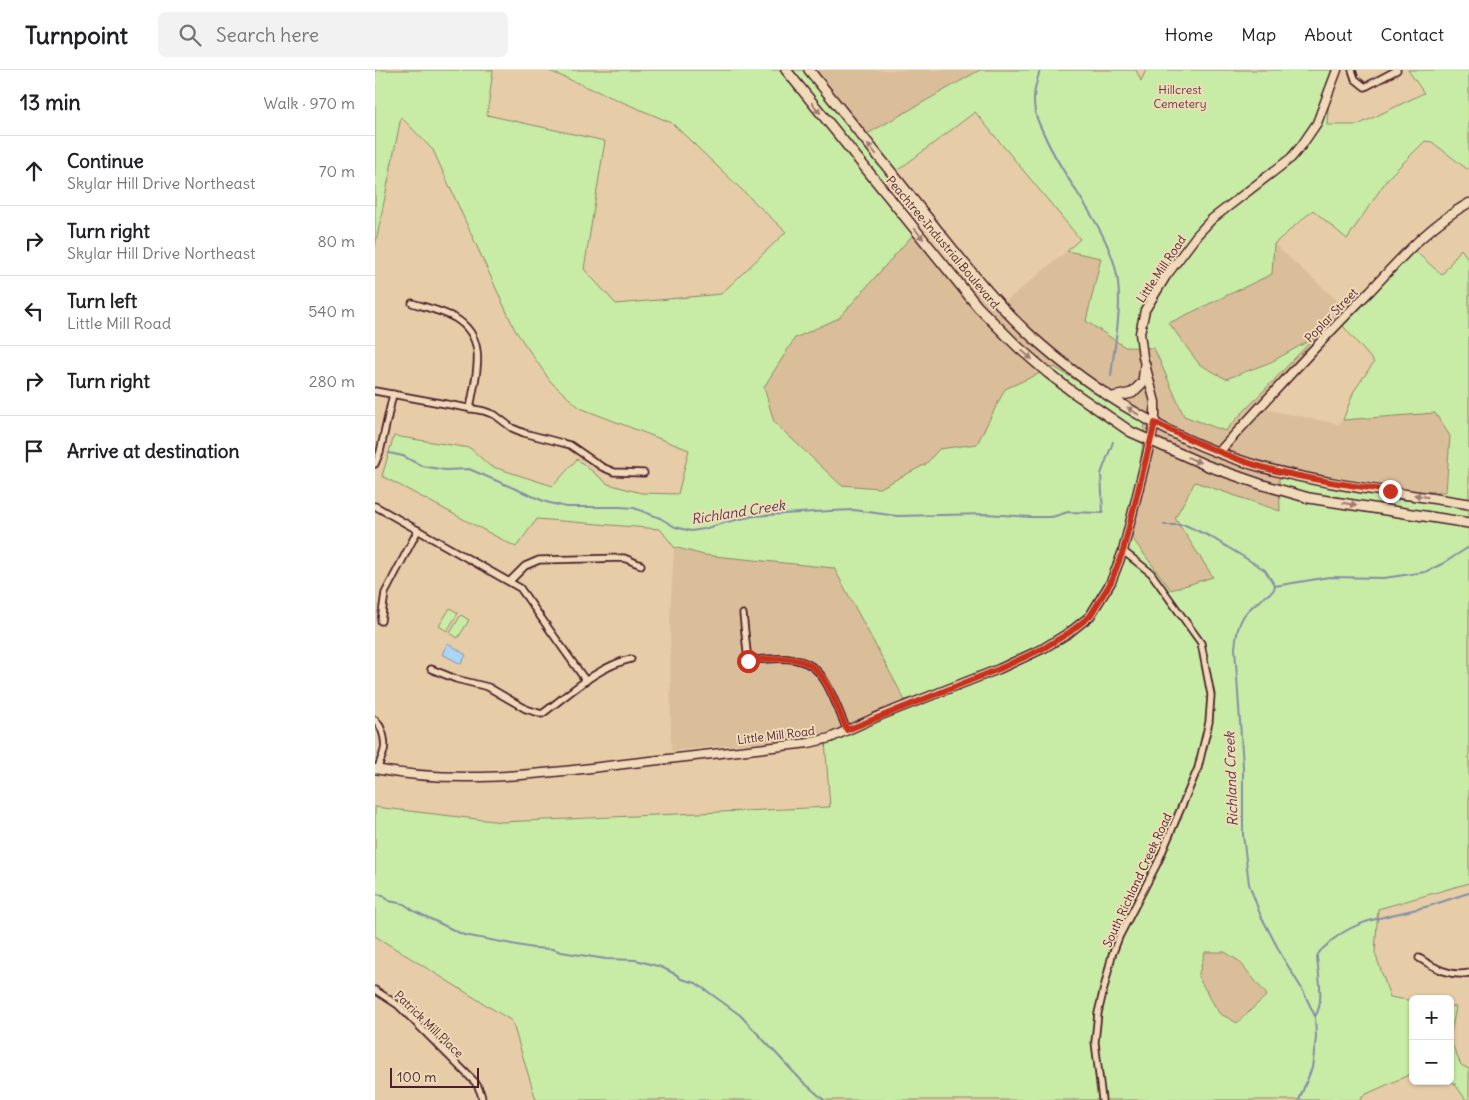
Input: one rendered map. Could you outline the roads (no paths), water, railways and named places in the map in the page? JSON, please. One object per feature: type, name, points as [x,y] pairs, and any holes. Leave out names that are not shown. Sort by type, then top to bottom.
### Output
[{"type":"main road","name":"Peachtree Industrial Boulevard","points":[[785,70],[978,307],[1018,347],[1070,390],[1131,432],[1208,466],[1309,498],[1469,523]]},
{"type":"main road","name":"Peachtree Industrial Boulevard","points":[[809,70],[945,240],[991,293],[1029,333],[1081,375],[1113,397],[1155,423],[1219,452],[1264,468],[1313,479],[1469,504]]},
{"type":"main road","points":[[877,183],[891,172]]},
{"type":"main road","points":[[1113,397],[1132,393],[1143,382],[1145,365]]},
{"type":"street","name":"Little Mill Road","points":[[376,769],[414,775],[455,778],[533,774],[809,743],[829,738],[999,669],[1044,648],[1070,632],[1090,616],[1111,582],[1123,551],[1155,423],[1155,402],[1145,365],[1140,334],[1145,310],[1157,290],[1212,219],[1291,158],[1302,145],[1317,123],[1337,70]]},
{"type":"street","points":[[1351,70],[1355,80],[1365,87],[1397,70]]},
{"type":"street","name":"Poplar Street","points":[[1219,452],[1340,321],[1431,228],[1450,213],[1469,203]]},
{"type":"street","points":[[411,303],[454,317],[468,328],[476,342],[479,354],[470,409]]},
{"type":"street","points":[[375,390],[495,415],[513,428],[524,433],[570,445],[602,467],[614,472],[644,473]]},
{"type":"street","points":[[375,464],[380,452],[393,394]]},
{"type":"street","points":[[375,506],[520,588],[586,681]]},
{"type":"street","points":[[381,620],[385,593],[418,530]]},
{"type":"street","name":"South Richland Creek Road","points":[[1102,1100],[1095,1042],[1097,1013],[1112,955],[1119,937],[1158,862],[1198,768],[1209,722],[1211,695],[1201,643],[1151,573],[1123,551]]},
{"type":"street","points":[[510,581],[525,566],[539,560],[624,558],[641,565]]},
{"type":"street","points":[[743,614],[748,661],[787,658],[803,661],[812,666],[825,680],[847,730]]},
{"type":"street","points":[[431,669],[456,679],[488,687],[526,709],[542,714],[586,681],[617,662],[631,659]]},
{"type":"street","points":[[375,720],[378,722],[384,737],[385,747],[376,769]]},
{"type":"street","points":[[1419,958],[1441,971],[1460,975],[1469,973]]},
{"type":"street","name":"Patrick Mill Place","points":[[375,990],[398,1006],[475,1082],[482,1095],[481,1100]]},
{"type":"water","points":[[448,643],[466,655],[461,664],[442,654]]},
{"type":"waterway","points":[[1040,70],[1034,95],[1037,119],[1060,165],[1099,229],[1114,263],[1119,290],[1119,305],[1111,376]]},
{"type":"waterway","name":"Richland Creek","points":[[389,453],[403,456],[422,466],[445,470],[469,469],[546,502],[566,507],[634,508],[660,518],[675,527],[691,531],[754,516],[830,511],[854,510],[897,516],[987,514],[1030,517],[1052,517],[1068,512],[1103,513],[1101,474],[1113,442]]},
{"type":"waterway","name":"Richland Creek","points":[[1164,525],[1185,525],[1211,537],[1265,570],[1275,586]]},
{"type":"waterway","points":[[1275,586],[1329,577],[1384,578],[1425,572],[1469,547]]},
{"type":"waterway","name":"Richland Creek","points":[[1275,586],[1273,591],[1245,614],[1236,636],[1235,648],[1243,766],[1243,835],[1249,884],[1260,914],[1315,1016],[1316,1038],[1312,1068],[1299,1100]]},
{"type":"waterway","points":[[1315,1016],[1320,1004],[1317,957],[1320,951],[1337,937],[1348,929],[1374,919],[1429,906],[1469,893]]},
{"type":"waterway","points":[[375,894],[383,895],[389,901],[404,904],[414,911],[464,935],[606,959],[636,960],[661,967],[681,979],[696,983],[740,1015],[802,1081],[824,1100]]},
{"type":"park label","name":"Hillcrest Cemetery","points":[[1180,96]]}]
